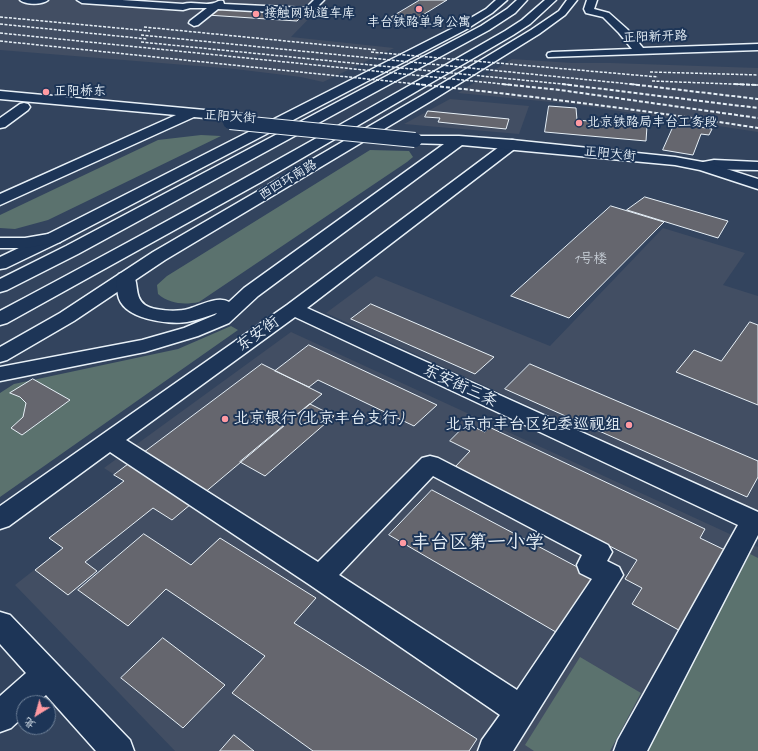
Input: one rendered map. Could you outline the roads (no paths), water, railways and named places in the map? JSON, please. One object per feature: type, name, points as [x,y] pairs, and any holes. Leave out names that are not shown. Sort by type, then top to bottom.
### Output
[{"type":"main road","points":[[0,286],[72,250],[485,28],[511,11],[522,0]]},
{"type":"main road","name":"西四环南路","points":[[0,319],[103,264],[324,141],[509,33],[526,22],[551,0]]},
{"type":"main road","points":[[554,19],[558,0]]},
{"type":"main road","name":"正阳大街","points":[[0,95],[141,107],[185,116]]},
{"type":"main road","name":"正阳大街","points":[[0,105],[132,117],[185,116],[234,120],[512,144],[676,161],[703,166],[758,184]]},
{"type":"main road","points":[[0,200],[185,116]]},
{"type":"main road","points":[[0,374],[145,346],[191,332],[222,318],[251,292],[459,140]]},
{"type":"main road","points":[[0,243],[25,243],[54,238]]},
{"type":"main road","points":[[126,278],[128,297],[138,310],[160,316],[187,316],[213,309],[251,292]]},
{"type":"street","points":[[25,0],[43,0]]},
{"type":"street","points":[[82,0],[183,7],[190,5],[218,4],[308,11],[319,0]]},
{"type":"street","points":[[0,264],[54,238],[461,28],[489,11],[502,0]]},
{"type":"street","name":"西四环南路","points":[[0,356],[67,317],[159,256],[420,102],[554,19],[567,8],[572,0]]},
{"type":"street","points":[[592,0],[589,12],[606,15],[623,31],[640,52]]},
{"type":"street","points":[[194,23],[218,4]]},
{"type":"street","name":"正阳新开路","points":[[552,54],[758,47]]},
{"type":"street","points":[[0,124],[24,108]]},
{"type":"street","name":"东安街","points":[[0,519],[294,309],[512,144]]},
{"type":"street","points":[[703,166],[714,164],[758,166]]},
{"type":"street","name":"东安街三条","points":[[294,309],[755,522]]},
{"type":"street","points":[[110,441],[320,577],[521,711]]},
{"type":"street","points":[[320,577],[430,464],[599,552],[590,565],[609,575],[494,751]]},
{"type":"street","points":[[630,751],[755,522]]},
{"type":"street","points":[[0,624],[118,751]]},
{"type":"street","points":[[0,717],[47,674]]},
{"type":"railway","points":[[0,17],[150,31]]},
{"type":"railway","points":[[0,24],[147,39]]},
{"type":"railway","points":[[144,27],[377,50]]},
{"type":"railway","points":[[0,33],[512,85]]},
{"type":"railway","points":[[141,35],[640,85]]},
{"type":"railway","points":[[0,41],[426,85]]},
{"type":"railway","points":[[141,42],[562,84]]},
{"type":"railway","points":[[371,52],[658,77]]},
{"type":"railway","points":[[650,72],[758,75]]},
{"type":"railway","points":[[652,81],[758,85],[734,84]]},
{"type":"railway","points":[[416,84],[502,93],[673,115],[758,128]]},
{"type":"railway","points":[[502,84],[560,90],[758,118]]},
{"type":"railway","points":[[562,84],[572,85]]},
{"type":"railway","points":[[562,84],[758,108]]},
{"type":"railway","points":[[630,84],[758,99]]},
{"type":"place","name":"丰台铁路单身公寓","points":[[419,9]]},
{"type":"place","name":"接触网轨道车库","points":[[256,14]]},
{"type":"place","name":"正阳桥东","points":[[46,92]]},
{"type":"place","name":"北京铁路局丰台工务段","points":[[579,123]]},
{"type":"place","name":"北京银行(北京丰台支行)","points":[[225,419]]},
{"type":"place","name":"北京市丰台区纪委巡视组","points":[[629,425]]},
{"type":"place","name":"丰台区第一小学","points":[[403,543]]}]
